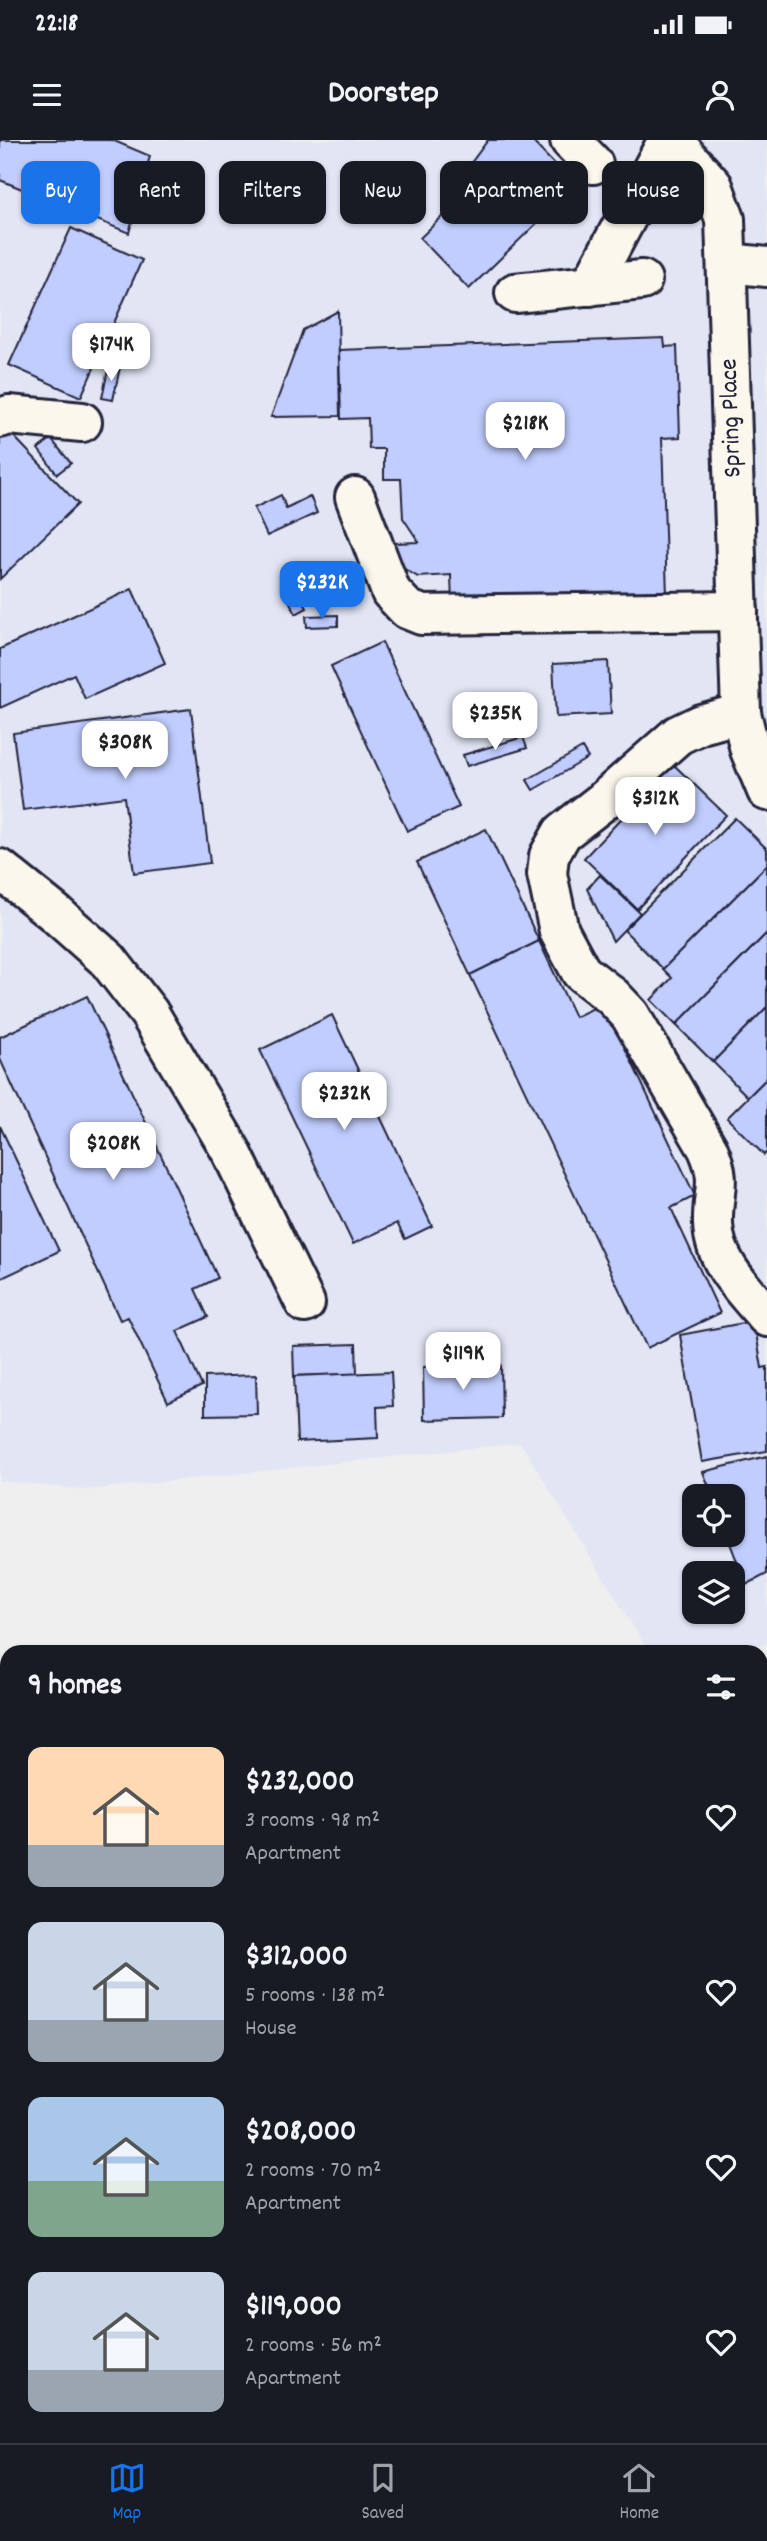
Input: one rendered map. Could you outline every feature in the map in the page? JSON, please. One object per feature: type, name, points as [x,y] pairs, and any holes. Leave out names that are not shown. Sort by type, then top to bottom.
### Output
[{"type":"lane","name":"Spring Place","points":[[670,140],[703,173],[719,198],[724,219],[741,713],[750,750],[767,791]]},
{"type":"lane","points":[[590,286],[670,140]]},
{"type":"lane","points":[[727,263],[767,267]]},
{"type":"lane","points":[[515,293],[642,281]]},
{"type":"lane","points":[[0,418],[9,415],[82,422]]},
{"type":"lane","points":[[355,497],[391,592],[407,609],[422,615],[738,611]]},
{"type":"lane","points":[[741,713],[701,724],[678,735],[602,802],[562,833],[549,856],[547,874],[559,931],[581,972],[613,997],[630,1015],[708,1149],[716,1168],[713,1226],[717,1245],[727,1269],[767,1317]]},
{"type":"lane","points":[[0,869],[108,960],[149,1013],[231,1151],[305,1303]]},
{"type":"shaded area","points":[[0,140],[767,140],[767,1643],[645,1645],[521,1443],[87,1490],[0,1481]]},
{"type":"building","points":[[0,140],[112,140],[150,156],[149,161],[114,161],[114,224],[131,224],[129,233],[100,221],[100,161],[21,161],[21,189],[0,180]]},
{"type":"building","points":[[488,140],[531,140],[551,161],[472,161]]},
{"type":"building","points":[[440,219],[440,224],[536,224],[469,289],[420,238]]},
{"type":"building","points":[[71,228],[142,260],[81,397],[9,365]]},
{"type":"building","points":[[338,311],[340,416],[271,417],[303,330]]},
{"type":"building","points":[[664,338],[665,347],[677,346],[680,437],[662,438],[667,596],[452,603],[451,575],[418,577],[396,564],[395,543],[419,542],[403,518],[401,479],[384,479],[384,449],[369,449],[368,418],[341,419],[339,350]]},
{"type":"building","points":[[109,365],[120,367],[113,400],[102,398]]},
{"type":"building","points":[[6,428],[78,504],[0,579],[0,433]]},
{"type":"building","points":[[51,439],[71,463],[57,474],[38,449]]},
{"type":"building","points":[[281,495],[286,508],[310,496],[317,513],[267,536],[254,508]]},
{"type":"building","points":[[296,587],[307,608],[296,614],[285,593]]},
{"type":"building","points":[[132,589],[165,663],[85,699],[74,674],[0,708],[0,649]]},
{"type":"building","points":[[338,615],[338,626],[307,627],[306,616]]},
{"type":"building","points":[[382,642],[459,807],[407,831],[331,666]]},
{"type":"building","points":[[608,661],[611,714],[556,717],[553,664]]},
{"type":"building","points":[[191,709],[210,863],[134,873],[124,797],[23,810],[13,733]]},
{"type":"building","points":[[523,737],[527,748],[467,766],[463,755]]},
{"type":"building","points":[[582,748],[588,758],[533,790],[527,780]]},
{"type":"building","points":[[673,764],[726,815],[637,909],[584,858]]},
{"type":"building","points":[[735,818],[767,849],[767,865],[663,969],[624,930]]},
{"type":"building","points":[[486,829],[539,941],[470,975],[417,862]]},
{"type":"building","points":[[767,865],[767,933],[676,1025],[651,1000],[672,978],[663,969]]},
{"type":"building","points":[[600,875],[640,913],[613,941],[587,889]]},
{"type":"building","points":[[767,933],[767,1007],[713,1062],[676,1025]]},
{"type":"building","points":[[539,941],[575,1017],[604,1003],[695,1196],[671,1208],[720,1313],[647,1348],[470,975]]},
{"type":"building","points":[[87,996],[218,1278],[195,1289],[208,1317],[177,1331],[202,1386],[168,1402],[128,1317],[120,1320],[0,1059],[0,1037]]},
{"type":"building","points":[[767,1007],[767,1078],[748,1097],[713,1062]]},
{"type":"building","points":[[332,1015],[432,1226],[405,1239],[397,1223],[353,1244],[260,1050]]},
{"type":"building","points":[[767,1078],[767,1152],[764,1155],[727,1118]]},
{"type":"building","points":[[0,1126],[59,1251],[0,1279]]},
{"type":"building","points":[[754,1321],[762,1368],[767,1367],[767,1451],[702,1462],[680,1335]]},
{"type":"building","points":[[356,1344],[357,1374],[294,1376],[293,1346]]},
{"type":"building","points":[[501,1364],[502,1418],[424,1420],[423,1367]]},
{"type":"building","points":[[391,1372],[393,1406],[377,1407],[378,1438],[297,1442],[294,1376]]},
{"type":"building","points":[[256,1375],[257,1414],[205,1415],[205,1377]]},
{"type":"building","points":[[767,1456],[767,1574],[746,1585],[745,1561],[737,1561],[732,1547],[745,1547],[745,1484],[708,1484],[703,1472]]}]
